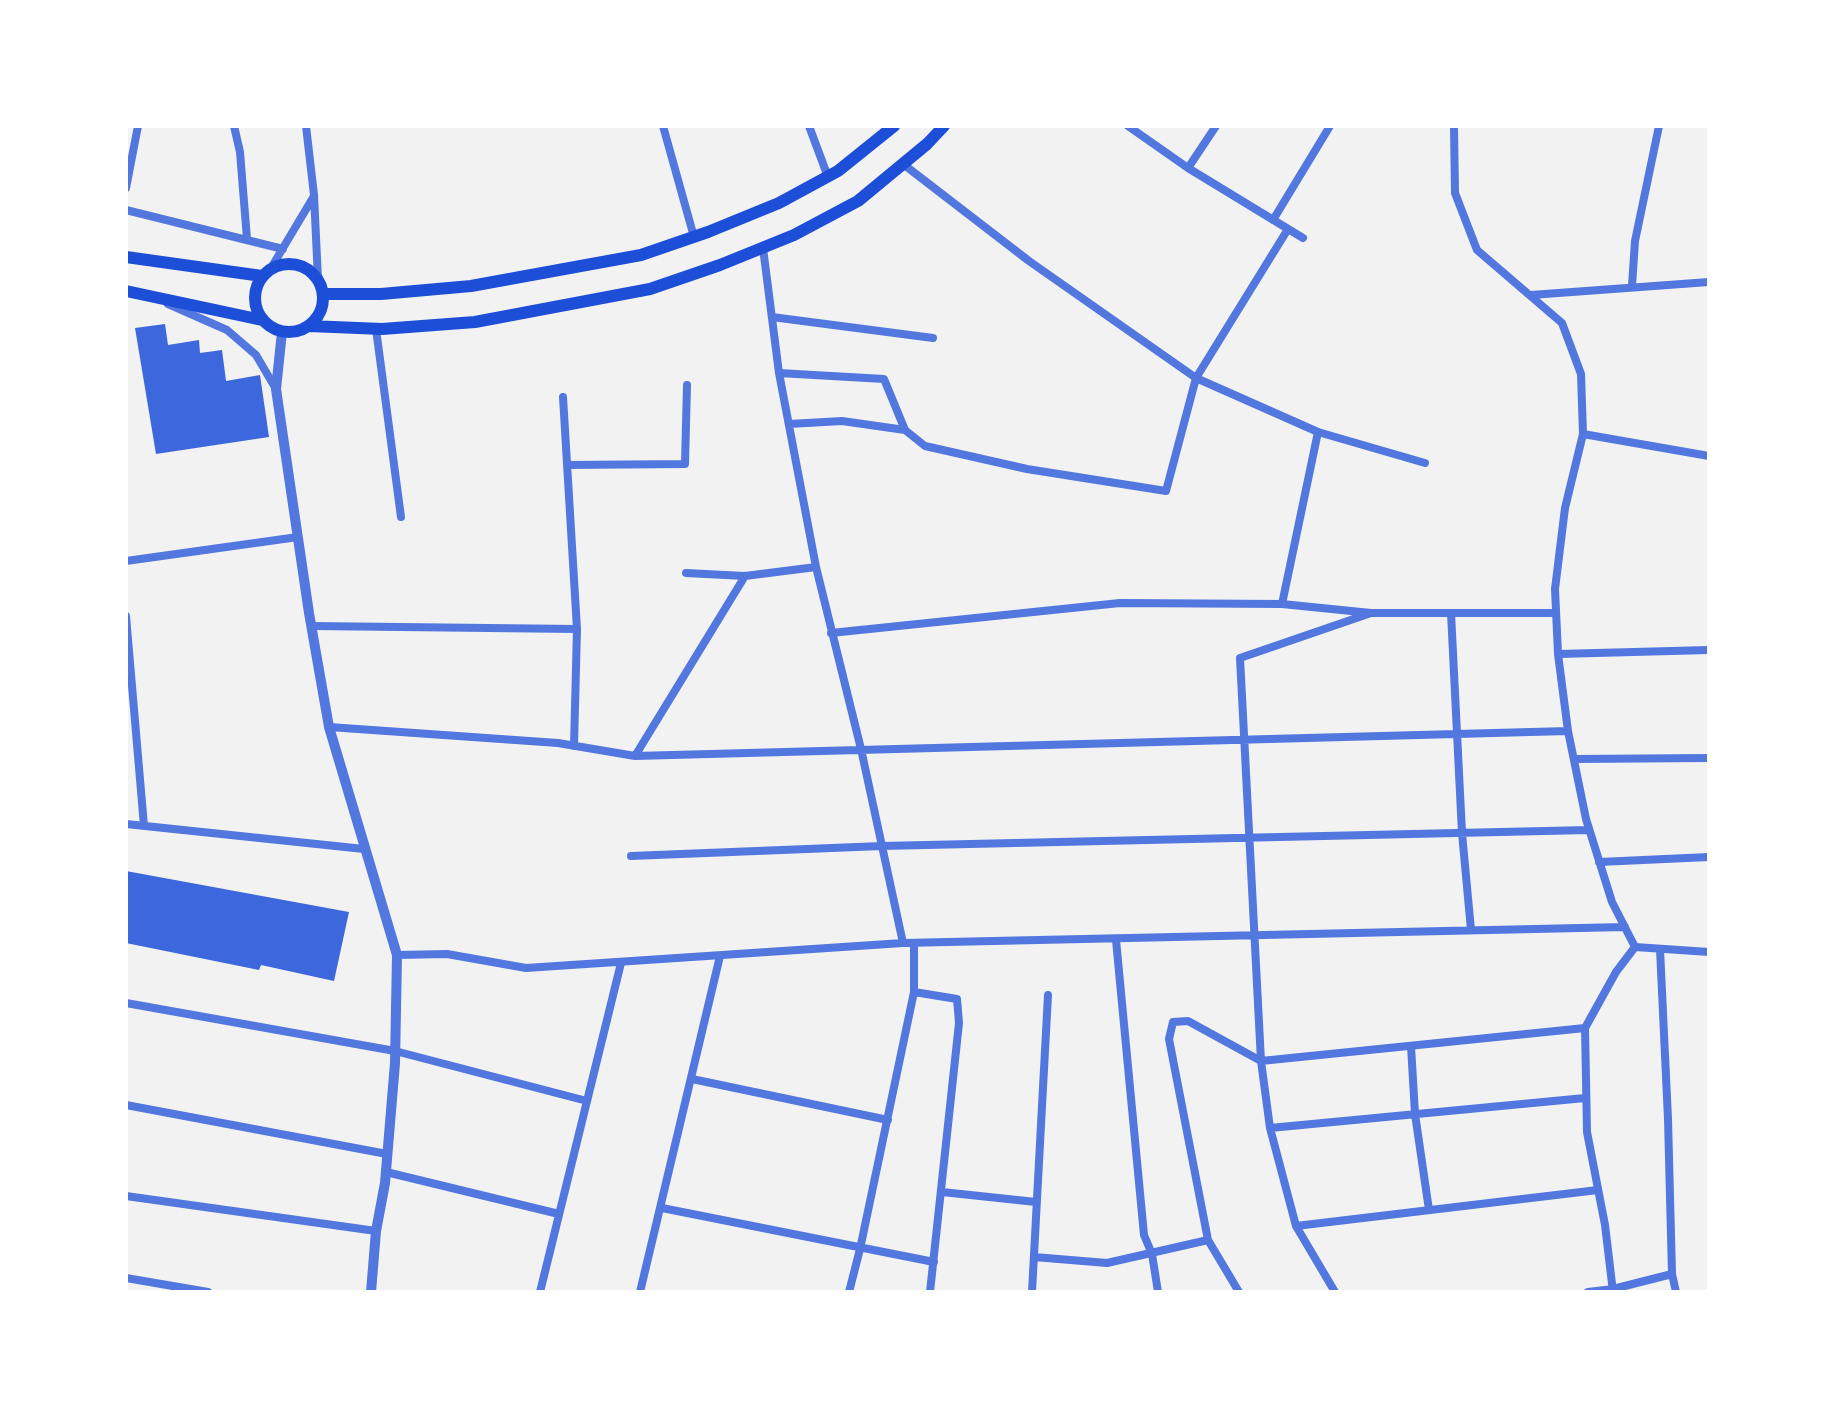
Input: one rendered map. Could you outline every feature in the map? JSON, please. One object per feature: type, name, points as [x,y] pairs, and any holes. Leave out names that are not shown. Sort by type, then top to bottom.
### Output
[{"type":"main road","points":[[323,294],[381,294],[471,286],[641,255],[779,203],[828,177],[894,126]]},
{"type":"main road","points":[[309,326],[376,329],[475,322],[650,289],[794,235],[858,201],[944,126]]},
{"type":"main road","points":[[126,257],[266,272],[287,263],[299,265],[310,270],[318,279],[323,294],[323,306],[309,326],[298,332],[282,332],[262,320],[254,299],[256,287],[266,272]]},
{"type":"main road","points":[[126,291],[262,320]]},
{"type":"street","points":[[126,188],[138,126]]},
{"type":"street","points":[[234,126],[240,152],[247,239]]},
{"type":"street","points":[[306,126],[314,195],[318,279]]},
{"type":"street","points":[[663,126],[694,237]]},
{"type":"street","points":[[809,126],[828,177]]},
{"type":"street","points":[[1128,126],[1188,168],[1303,238]]},
{"type":"street","points":[[1188,168],[1216,126]]},
{"type":"street","points":[[1273,220],[1330,126]]},
{"type":"street","points":[[1454,126],[1455,193],[1477,250],[1562,323],[1581,374],[1583,434],[1565,508],[1555,589],[1558,654],[1568,731],[1589,830],[1612,902],[1635,947]]},
{"type":"street","points":[[1632,286],[1635,241],[1659,126]]},
{"type":"street","points":[[903,164],[1029,261],[1196,378],[1318,432],[1425,463]]},
{"type":"street","points":[[266,272],[314,195]]},
{"type":"street","points":[[126,210],[283,249]]},
{"type":"street","points":[[779,373],[884,379],[905,430],[925,446],[1027,469],[1166,491],[1196,378],[1288,229]]},
{"type":"street","points":[[763,248],[779,373],[816,567],[861,749],[903,943]]},
{"type":"street","points":[[1531,295],[1709,282]]},
{"type":"street","points":[[153,297],[227,330],[256,355],[276,389]]},
{"type":"street","points":[[772,317],[933,338]]},
{"type":"street","points":[[376,329],[401,517]]},
{"type":"street","points":[[282,332],[276,389],[329,727],[397,955],[395,1051],[386,1172],[376,1231],[371,1292]]},
{"type":"street","points":[[567,465],[685,464],[687,385]]},
{"type":"street","points":[[563,397],[577,629],[574,746]]},
{"type":"street","points":[[789,424],[842,421],[905,430]]},
{"type":"street","points":[[1282,604],[1318,432]]},
{"type":"street","points":[[1583,434],[1708,456],[1709,467]]},
{"type":"street","points":[[126,561],[298,537]]},
{"type":"street","points":[[686,573],[745,576],[816,567]]},
{"type":"street","points":[[635,756],[745,576]]},
{"type":"street","points":[[831,633],[1120,603],[1282,604],[1371,613],[1556,613]]},
{"type":"street","points":[[1335,1292],[1296,1226],[1270,1128],[1261,1061],[1240,658],[1371,613]]},
{"type":"street","points":[[1451,613],[1462,833],[1471,930]]},
{"type":"street","points":[[126,616],[144,826]]},
{"type":"street","points":[[311,626],[577,629]]},
{"type":"street","points":[[1558,654],[1709,650]]},
{"type":"street","points":[[329,727],[574,746],[635,756],[1568,731]]},
{"type":"street","points":[[126,749],[137,750]]},
{"type":"street","points":[[1574,759],[1709,758]]},
{"type":"street","points":[[126,824],[364,849]]},
{"type":"street","points":[[631,856],[882,846],[1589,830]]},
{"type":"street","points":[[1599,862],[1709,857]]},
{"type":"street","points":[[397,955],[447,954],[526,968],[903,943],[1625,927]]},
{"type":"street","points":[[1116,940],[1144,1235],[1152,1254],[1158,1292]]},
{"type":"street","points":[[849,1292],[914,992],[914,943]]},
{"type":"street","points":[[1635,947],[1709,952]]},
{"type":"street","points":[[1613,1291],[1587,1132],[1585,1028],[1616,972],[1635,947]]},
{"type":"street","points":[[1660,949],[1672,1274],[1676,1292]]},
{"type":"street","points":[[640,1292],[720,956]]},
{"type":"street","points":[[540,1292],[621,963]]},
{"type":"street","points":[[914,992],[957,999],[959,1023],[930,1292]]},
{"type":"street","points":[[1032,1292],[1048,995]]},
{"type":"street","points":[[126,1003],[395,1051],[587,1101]]},
{"type":"street","points":[[1239,1292],[1208,1240],[1169,1039],[1173,1022],[1188,1021],[1261,1061],[1585,1028]]},
{"type":"street","points":[[1411,1046],[1415,1114],[1429,1210]]},
{"type":"street","points":[[692,1079],[888,1120]]},
{"type":"street","points":[[1270,1128],[1585,1098]]},
{"type":"street","points":[[126,1105],[387,1154]]},
{"type":"street","points":[[386,1172],[559,1214]]},
{"type":"street","points":[[1296,1226],[1598,1190]]},
{"type":"street","points":[[942,1192],[1036,1202]]},
{"type":"street","points":[[126,1196],[376,1231]]},
{"type":"street","points":[[662,1208],[934,1262]]},
{"type":"street","points":[[1034,1257],[1107,1263],[1208,1240]]},
{"type":"street","points":[[1588,1292],[1613,1291],[1672,1274]]},
{"type":"street","points":[[126,1278],[208,1292]]},
{"type":"building","points":[[165,324],[168,345],[199,340],[200,353],[222,350],[226,381],[260,375],[269,437],[156,454],[135,328]]},
{"type":"building","points":[[126,871],[349,912],[334,981],[261,965],[259,970],[126,943]]}]
